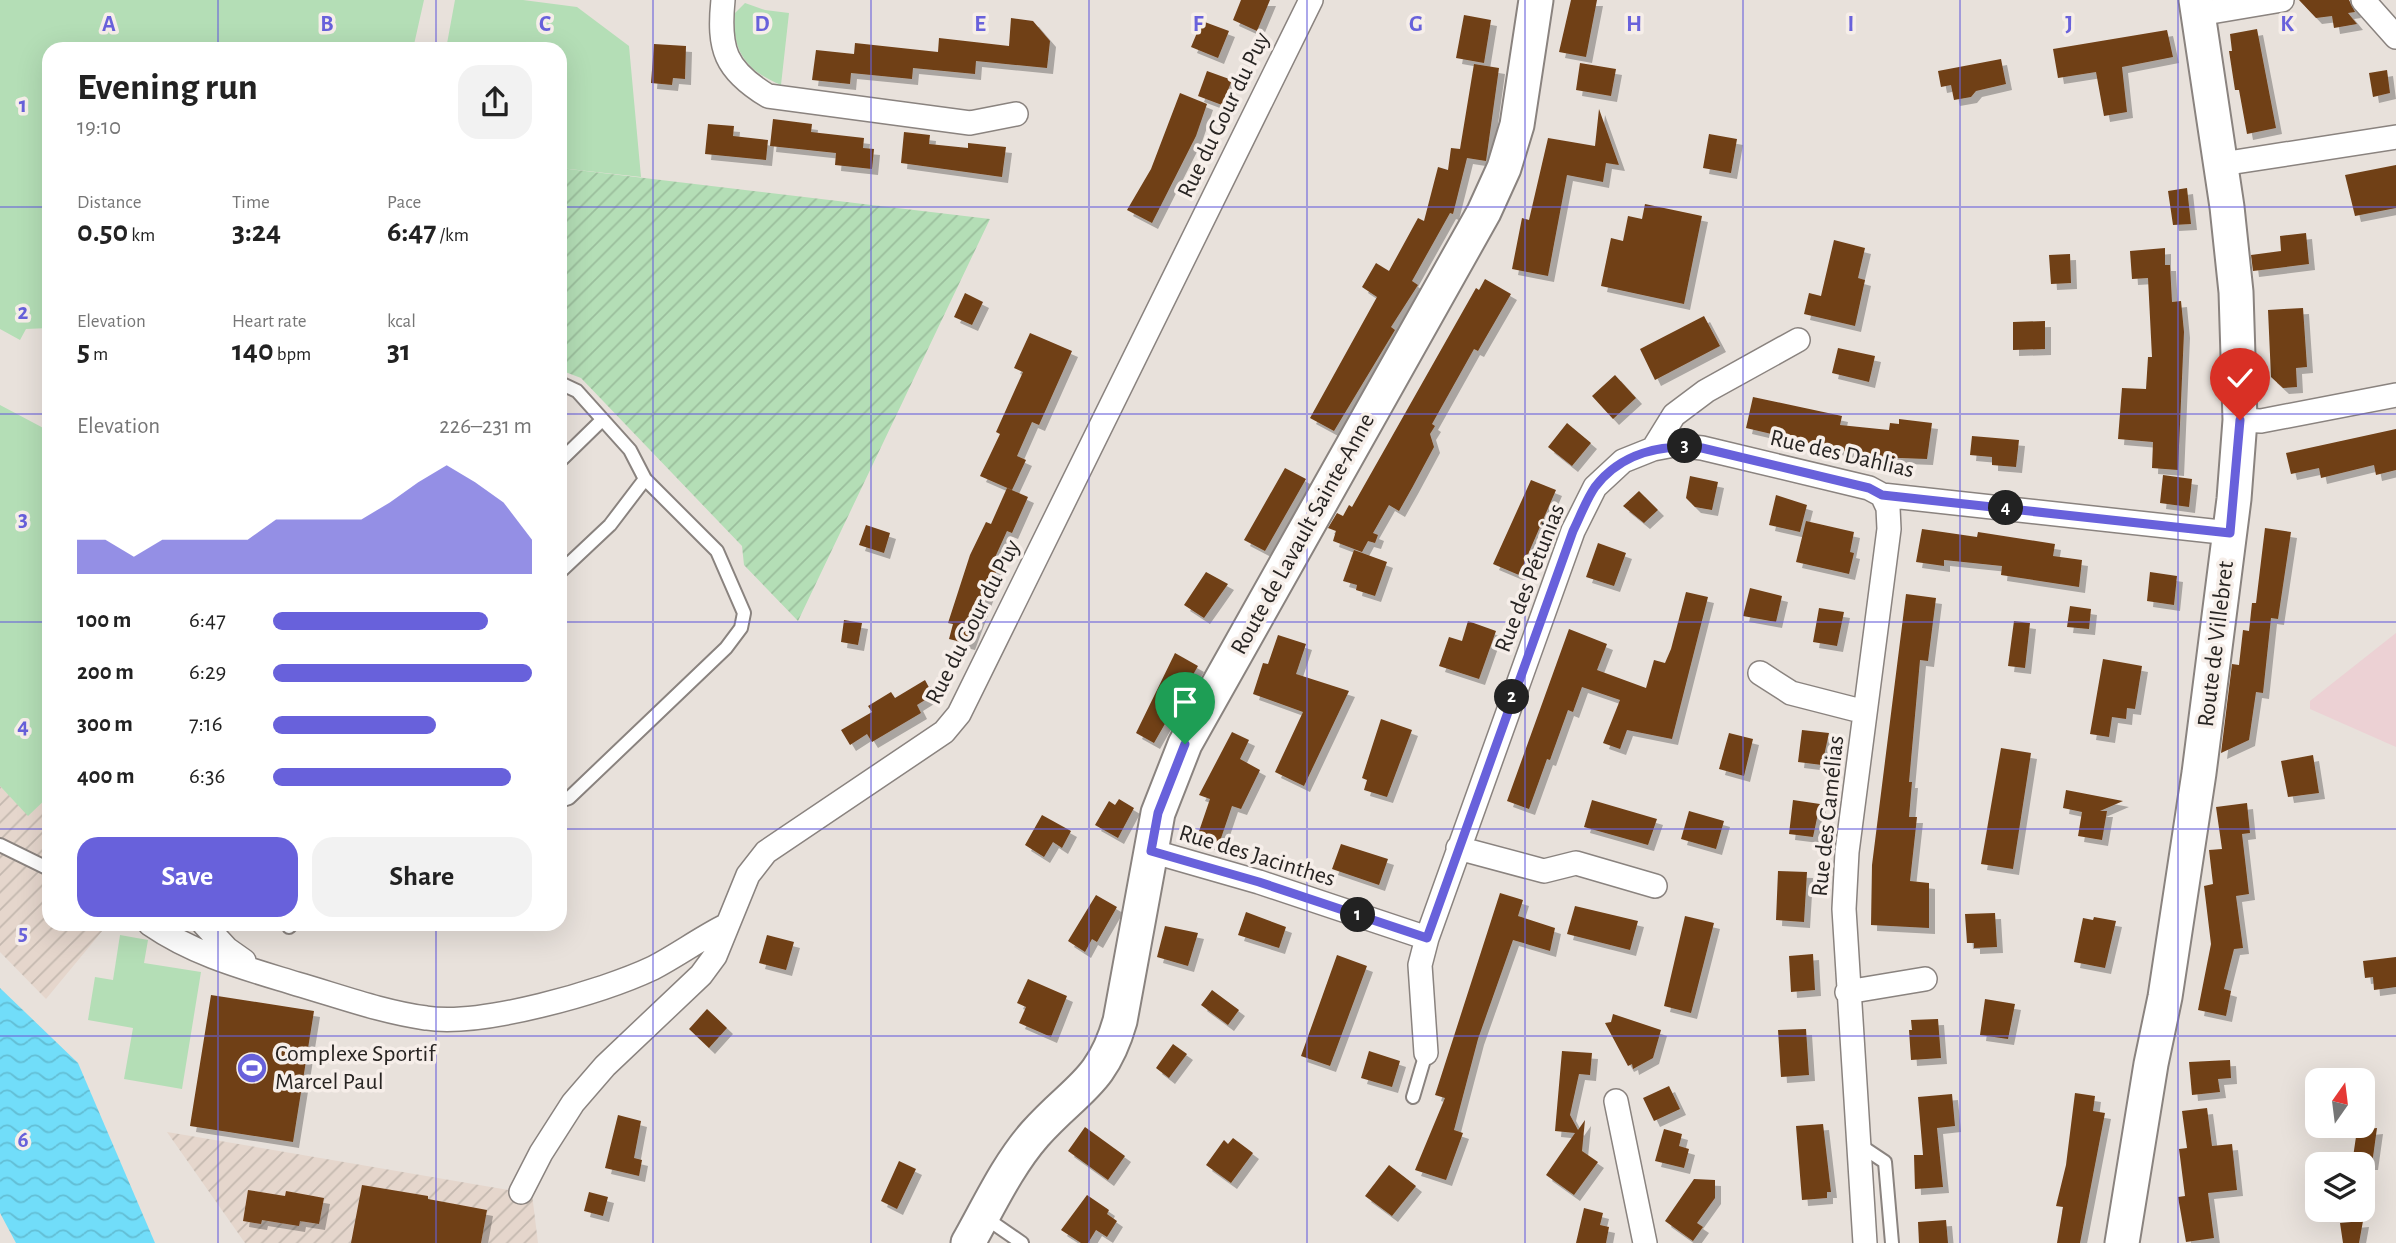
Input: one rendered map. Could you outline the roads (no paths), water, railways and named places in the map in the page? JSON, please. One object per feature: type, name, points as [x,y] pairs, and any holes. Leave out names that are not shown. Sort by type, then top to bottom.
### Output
[{"type":"street","points":[[723,0],[720,29],[725,57],[744,81],[768,96],[970,124],[1016,114]]},
{"type":"street","name":"Rue du Gour du Puy","points":[[521,1192],[541,1153],[573,1103],[605,1066],[701,975],[715,956],[748,875],[766,852],[944,732],[959,714],[1311,0]]},
{"type":"street","name":"Route de Lavault Sainte-Anne","points":[[975,1230],[1021,1152],[1036,1133],[1099,1072],[1112,1049],[1158,813],[1185,744],[1484,212],[1504,168],[1517,125],[1536,0]]},
{"type":"street","points":[[2198,7],[2282,0]]},
{"type":"street","points":[[2363,0],[2396,37]]},
{"type":"street","name":"Route de Villebret","points":[[2122,1243],[2167,984],[2230,533],[2240,420],[2236,292],[2222,164],[2198,7]]},
{"type":"street","points":[[2222,164],[2396,137]]},
{"type":"street","points":[[1653,449],[1674,415],[1706,391],[1798,340]]},
{"type":"street","points":[[2240,420],[2261,421],[2396,395]]},
{"type":"street","name":"Rue des Dahlias","points":[[1653,449],[1674,445],[1702,448],[1869,488],[1882,495],[2230,533]]},
{"type":"street","name":"Rue des Pétunias","points":[[1426,1053],[1420,965],[1427,938],[1573,531],[1595,487],[1623,461],[1653,449]]},
{"type":"street","name":"Rue des Camélias","points":[[1866,1243],[1847,992],[1844,909],[1847,852],[1889,529],[1888,508],[1882,495]]},
{"type":"street","points":[[1760,673],[1791,693],[1865,712]]},
{"type":"street","points":[[1458,848],[1544,871],[1576,863],[1655,886]]},
{"type":"street","name":"Rue des Jacinthes","points":[[1151,851],[1259,882],[1427,938]]},
{"type":"street","points":[[160,931],[174,941],[208,956],[264,974],[359,1012],[428,1019],[492,1015],[554,1002],[653,968],[727,925]]},
{"type":"street","points":[[210,931],[227,950],[264,974]]},
{"type":"street","points":[[1847,992],[1925,979]]},
{"type":"street","points":[[1616,1101],[1645,1243]]},
{"type":"lane","points":[[567,386],[577,391],[631,450],[645,479],[717,551],[744,613],[741,628],[726,648],[567,799]]},
{"type":"lane","points":[[567,454],[602,420]]},
{"type":"lane","points":[[567,565],[610,525],[645,479]]},
{"type":"lane","points":[[0,845],[42,866]]},
{"type":"lane","points":[[1413,1097],[1426,1053]]},
{"type":"lane","points":[[1858,1144],[1885,1162],[1892,1243]]},
{"type":"lane","points":[[975,1230],[1022,1243]]},
{"type":"water","points":[[0,988],[78,1063],[155,1243],[16,1243],[0,1213]]},
{"type":"place","name":"Complexe Sportif Marcel Paul","points":[[252,1068]]}]
